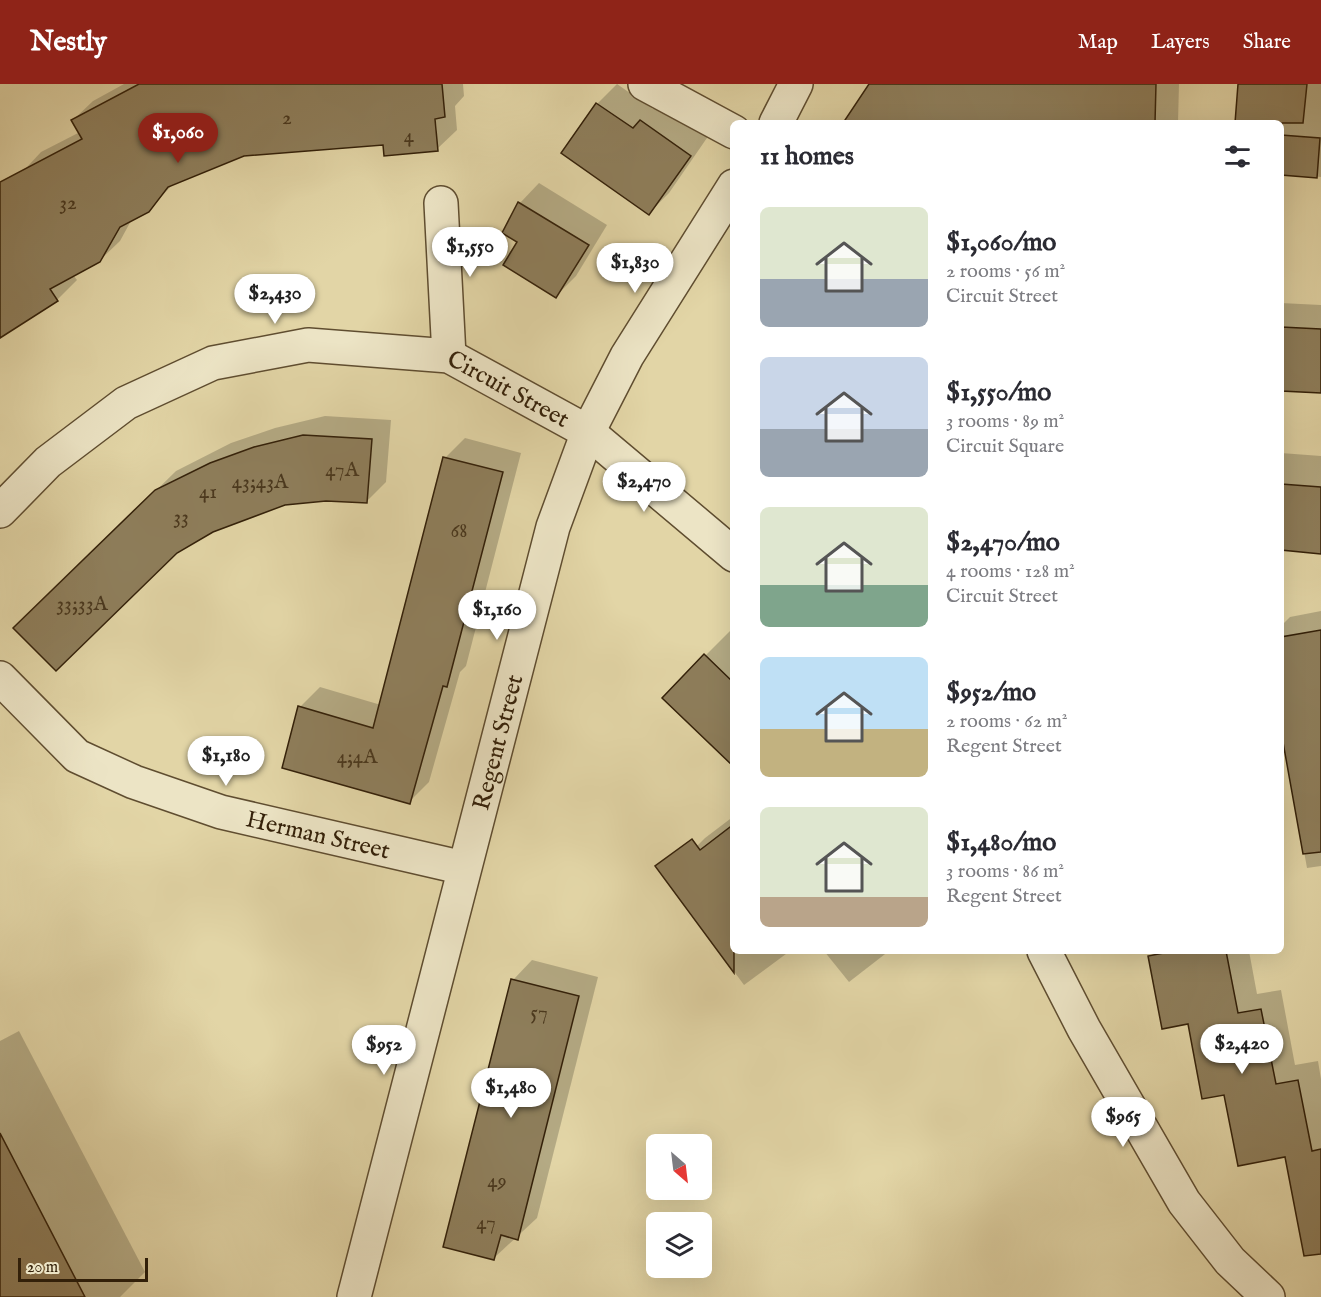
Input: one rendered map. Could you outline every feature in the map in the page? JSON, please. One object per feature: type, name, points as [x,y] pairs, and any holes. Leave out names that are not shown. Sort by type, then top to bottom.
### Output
[{"type":"street","points":[[645,84],[730,130]]},
{"type":"street","points":[[778,120],[796,84]]},
{"type":"street","name":"Regent Street","points":[[354,1297],[553,527],[588,432],[627,356],[730,192]]},
{"type":"street","points":[[441,203],[449,356]]},
{"type":"street","name":"Circuit Street","points":[[0,511],[48,462],[126,403],[213,363],[308,345],[449,356],[588,432],[730,552]]},
{"type":"street","name":"Herman Street","points":[[0,678],[77,756],[134,782],[220,812],[464,867]]},
{"type":"street","points":[[1046,954],[1083,1029],[1184,1202],[1230,1261],[1268,1297]]},
{"type":"building","points":[[139,84],[442,84],[445,117],[435,119],[438,151],[384,156],[383,145],[244,156],[168,187],[149,212],[120,227],[100,262],[50,289],[58,301],[0,338],[0,182],[82,139],[71,120]]},
{"type":"building","points":[[869,84],[1156,84],[1155,120],[845,120]]},
{"type":"building","points":[[1238,84],[1307,84],[1303,123],[1284,123],[1284,120],[1235,120]]},
{"type":"building","points":[[596,103],[633,128],[640,120],[691,156],[649,215],[561,153]]},
{"type":"building","points":[[1284,135],[1320,138],[1317,178],[1284,175]]},
{"type":"building","points":[[518,202],[589,245],[556,298],[503,265],[517,242],[502,233]]},
{"type":"building","points":[[1284,327],[1321,329],[1321,393],[1284,391]]},
{"type":"building","points":[[303,435],[372,439],[367,503],[326,501],[285,505],[213,532],[177,553],[56,671],[13,628],[155,490],[210,463],[254,447]]},
{"type":"building","points":[[443,457],[503,472],[447,687],[443,686],[410,804],[282,768],[298,706],[373,728]]},
{"type":"building","points":[[1284,484],[1321,487],[1321,554],[1284,550]]},
{"type":"building","points":[[1321,630],[1321,852],[1303,854],[1284,748],[1284,636]]},
{"type":"building","points":[[704,654],[730,679],[730,763],[662,698]]},
{"type":"building","points":[[730,827],[730,954],[734,954],[734,973],[655,866],[692,839],[700,850]]},
{"type":"building","points":[[1227,954],[1238,1013],[1261,1009],[1276,1084],[1298,1080],[1312,1151],[1321,1149],[1321,1254],[1304,1256],[1285,1157],[1238,1166],[1224,1095],[1202,1099],[1188,1024],[1162,1029],[1148,956]]},
{"type":"building","points":[[511,979],[579,996],[518,1240],[501,1235],[494,1260],[443,1247]]},
{"type":"building","points":[[0,1133],[85,1297],[0,1297]]}]
